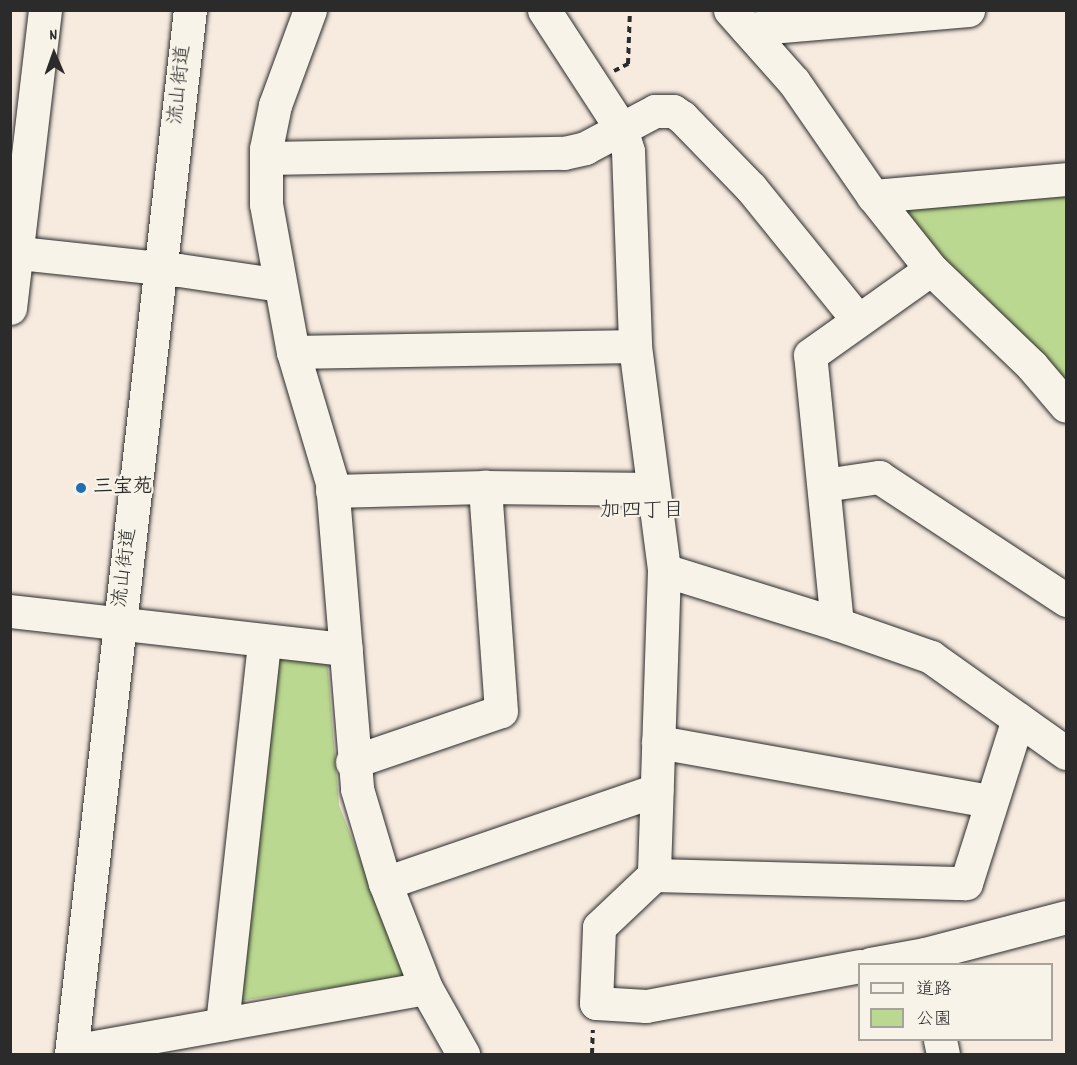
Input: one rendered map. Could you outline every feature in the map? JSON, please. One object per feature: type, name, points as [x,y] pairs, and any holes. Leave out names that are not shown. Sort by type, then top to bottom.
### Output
[{"type":"street","points":[[10,308],[13,252],[45,10]]},
{"type":"street","name":"流山街道","points":[[72,1050],[190,10]]},
{"type":"street","points":[[310,10],[275,105],[266,158],[266,204],[293,352],[332,491],[346,649],[352,762],[357,789],[385,884],[426,988],[463,1054]]},
{"type":"street","points":[[544,10],[621,128],[629,158],[635,346],[664,570],[654,875],[599,927],[596,1003],[646,1006],[858,966]]},
{"type":"street","points":[[738,20],[968,10]]},
{"type":"street","points":[[738,20],[794,82],[873,196],[931,269],[1032,366],[1066,406]]},
{"type":"street","points":[[266,158],[564,153],[585,148],[658,111],[670,111],[679,115],[751,188],[858,320]]},
{"type":"street","points":[[873,196],[1066,179]]},
{"type":"street","points":[[13,252],[161,268],[280,285]]},
{"type":"street","points":[[837,624],[810,355],[931,269]]},
{"type":"street","points":[[293,352],[635,346]]},
{"type":"street","points":[[824,485],[879,477],[1066,600]]},
{"type":"street","points":[[332,491],[485,487],[653,489]]},
{"type":"street","points":[[352,762],[501,711],[485,487]]},
{"type":"street","points":[[664,570],[837,624],[931,657],[1066,753]]},
{"type":"street","points":[[10,611],[346,649]]},
{"type":"street","points":[[222,1024],[264,641]]},
{"type":"street","points":[[654,875],[966,883],[990,801],[1018,719]]},
{"type":"street","points":[[658,742],[990,801]]},
{"type":"street","points":[[385,884],[657,790]]},
{"type":"street","points":[[881,963],[926,959],[1066,917]]},
{"type":"street","points":[[72,1050],[426,988]]},
{"type":"path","points":[[593,83],[628,63],[630,10]]},
{"type":"green space","points":[[1066,187],[1066,391],[898,215],[902,201]]},
{"type":"green space","points":[[269,652],[327,658],[339,805],[406,977],[231,1002]]},
{"type":"place","name":"三宝苑","points":[[81,488]]},
{"type":"district","name":"加四丁目","points":[[642,512]]}]
